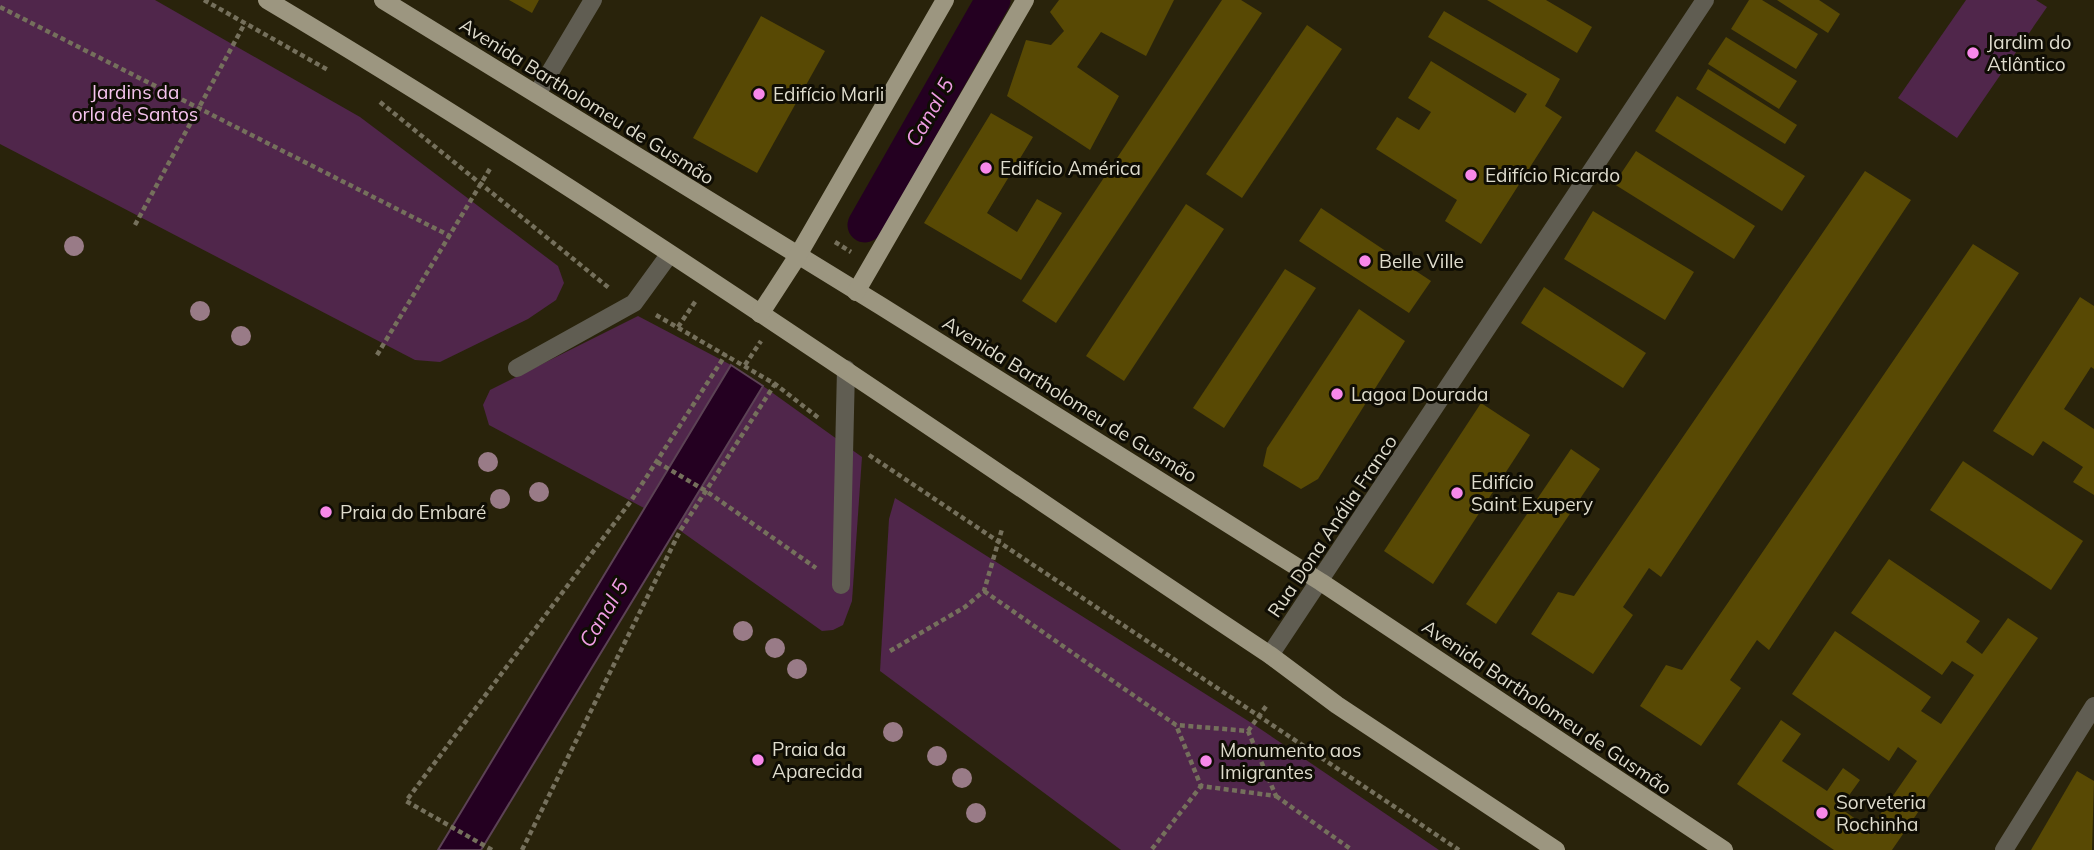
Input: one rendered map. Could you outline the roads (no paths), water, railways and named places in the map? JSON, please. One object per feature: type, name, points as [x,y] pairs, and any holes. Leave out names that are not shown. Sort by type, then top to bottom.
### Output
[{"type":"main road","points":[[267,0],[406,84],[846,369],[1270,655],[1337,705],[1556,850]]},
{"type":"main road","name":"Avenida Bartholomeu de Gusmão","points":[[383,0],[1321,582],[1724,850]]},
{"type":"main road","points":[[760,314],[797,257],[945,0]]},
{"type":"main road","points":[[856,292],[1025,0]]},
{"type":"street","points":[[537,94],[593,0]]},
{"type":"street","name":"Rua Dona Anália Franco","points":[[1270,655],[1705,0]]},
{"type":"street","points":[[517,368],[634,303],[669,255]]},
{"type":"street","points":[[841,585],[846,369]]},
{"type":"street","points":[[2004,850],[2094,706]]},
{"type":"water","points":[[731,365],[763,386],[481,850],[438,850]]},
{"type":"waterway","name":"Canal 5","points":[[865,225],[993,0]]},
{"type":"place","name":"Jardim do Atlântico","points":[[1973,53]]},
{"type":"place","name":"Edifício Marli","points":[[759,94]]},
{"type":"place","name":"Edifício América","points":[[986,168]]},
{"type":"place","name":"Edifício Ricardo","points":[[1471,175]]},
{"type":"place","name":"Belle Ville","points":[[1365,261]]},
{"type":"place","name":"Lagoa Dourada","points":[[1337,394]]},
{"type":"place","name":"Edifício Saint Exupery","points":[[1457,493]]},
{"type":"place","name":"Praia do Embaré","points":[[326,512]]},
{"type":"place","name":"Praia da Aparecida","points":[[758,760]]},
{"type":"place","name":"Monumento aos Imigrantes","points":[[1206,761]]},
{"type":"place","name":"Sorveteria Rochinha","points":[[1822,813]]},
{"type":"park label","name":"Jardins da orla de Santos","points":[[135,103]]}]
